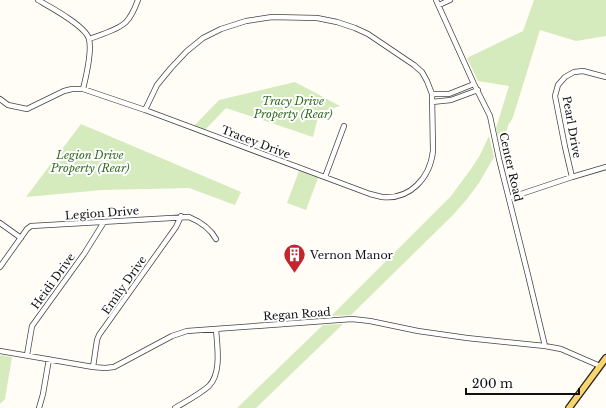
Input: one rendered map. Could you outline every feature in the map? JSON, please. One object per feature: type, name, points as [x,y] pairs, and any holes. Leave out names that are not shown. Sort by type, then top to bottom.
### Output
[{"type":"main road","points":[[569,408],[606,358]]},
{"type":"main road","points":[[600,366],[606,369]]},
{"type":"street","points":[[38,0],[84,30],[89,39],[90,54],[83,89]]},
{"type":"street","points":[[89,39],[120,27],[132,14],[138,0]]},
{"type":"street","points":[[438,2],[450,0]]},
{"type":"street","name":"Center Road","points":[[438,2],[474,84],[490,116],[499,159],[545,346]]},
{"type":"street","points":[[145,110],[157,85],[187,51],[203,38],[221,29],[246,21],[272,17],[317,18],[337,22],[368,34],[422,72],[432,94],[449,94],[474,84]]},
{"type":"street","name":"Pearl Drive","points":[[572,177],[555,96],[558,86],[565,77],[574,72],[583,71],[606,77]]},
{"type":"street","name":"Tracey Drive","points":[[0,99],[8,106],[28,109],[64,91],[83,89],[145,110],[370,194],[382,197],[400,195],[416,187],[424,179],[432,160],[433,151],[432,94]]},
{"type":"street","points":[[432,102],[451,100],[478,90]]},
{"type":"street","points":[[325,177],[344,126]]},
{"type":"street","name":"Pearl Drive","points":[[509,198],[606,167]]},
{"type":"street","name":"Emily Drive","points":[[93,367],[99,335],[176,227],[181,216]]},
{"type":"street","name":"Legion Drive","points":[[0,267],[27,228],[31,226],[189,216],[200,221],[212,232],[216,239]]},
{"type":"street","name":"Heidi Drive","points":[[27,355],[32,326],[84,254],[104,222]]},
{"type":"street","points":[[0,224],[21,238]]},
{"type":"street","name":"Regan Road","points":[[0,351],[105,368],[114,367],[178,333],[187,331],[352,319],[370,321],[418,331],[561,349],[600,366]]},
{"type":"street","points":[[175,408],[209,385],[214,377],[217,367],[216,329]]},
{"type":"street","points":[[39,408],[49,359]]},
{"type":"green space","points":[[534,0],[606,0],[606,36],[576,41],[540,30],[513,117],[509,123],[501,149],[496,128],[509,86],[478,81],[467,58],[523,31]]},
{"type":"green space","name":"Tracy Drive Property (Rear)","points":[[295,82],[340,106],[319,113],[313,137],[226,108],[204,131],[193,127],[219,100]]},
{"type":"green space","name":"Legion Drive Property (Rear)","points":[[81,124],[241,192],[235,205],[189,188],[102,190],[26,197]]},
{"type":"green space","points":[[489,136],[494,157],[479,183],[454,214],[351,315],[331,316],[451,196],[480,155]]},
{"type":"green space","points":[[299,171],[318,178],[306,210],[287,203]]},
{"type":"green space","points":[[343,324],[256,408],[237,408],[323,325]]},
{"type":"green space","points":[[0,355],[12,357],[5,399],[0,404]]},
{"type":"place","name":"Vernon Manor","points":[[295,274]]}]
